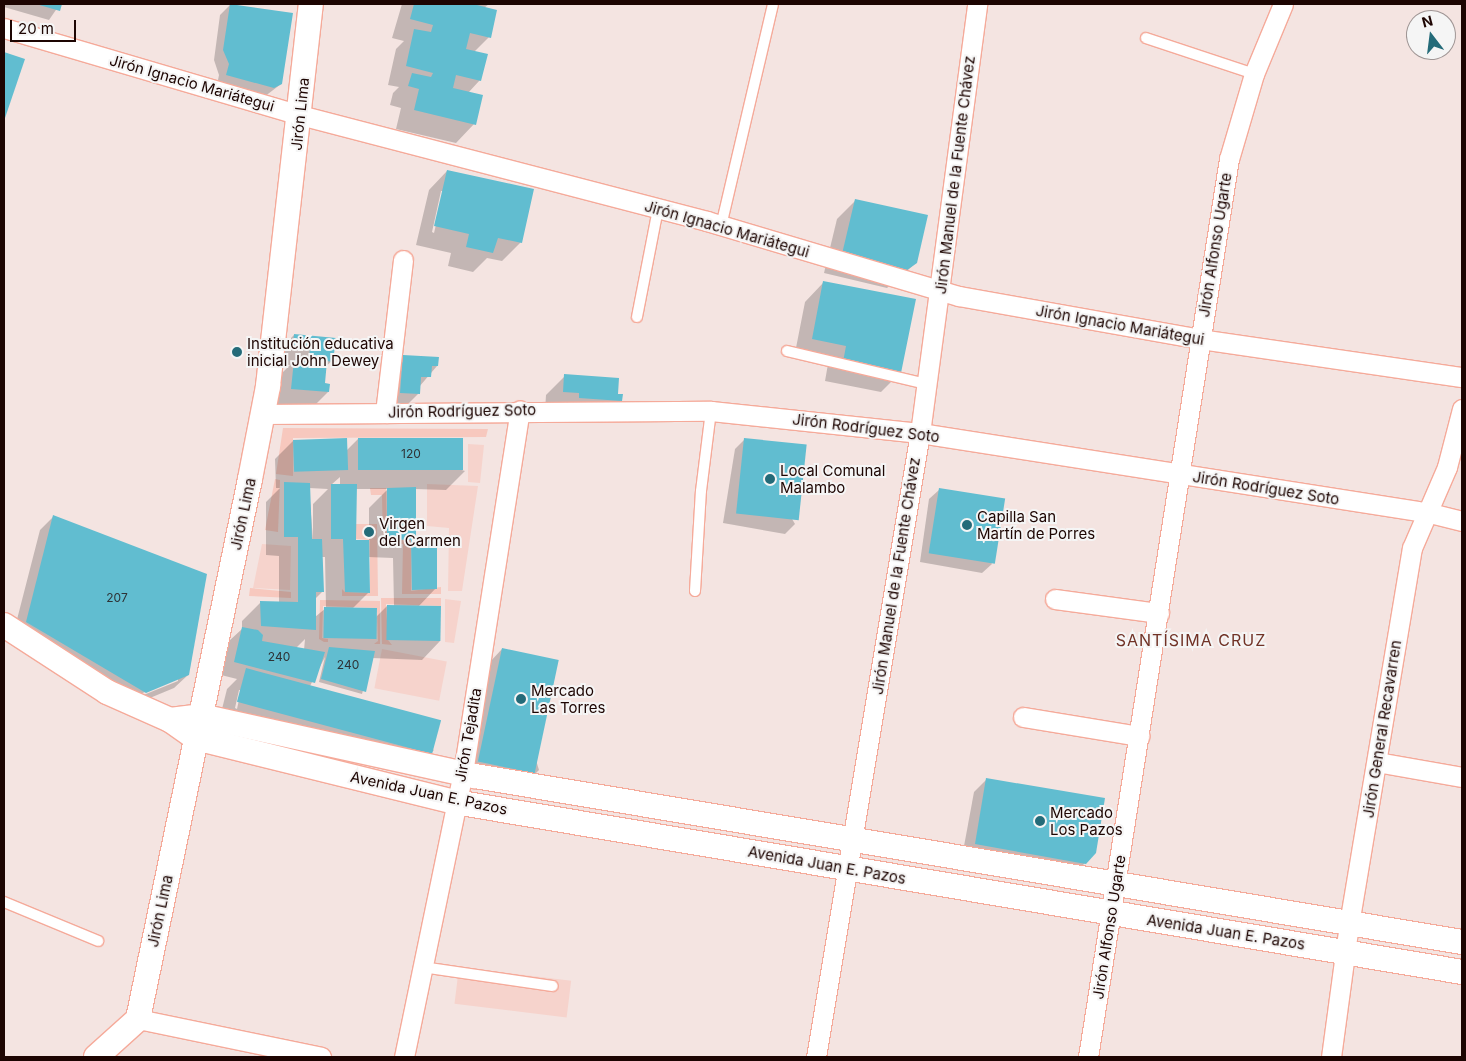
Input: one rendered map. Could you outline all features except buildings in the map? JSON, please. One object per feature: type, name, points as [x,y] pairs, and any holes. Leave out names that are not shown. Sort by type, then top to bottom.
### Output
[{"type":"street","name":"Jirón Lima","points":[[138,1019],[263,414],[300,115],[311,4]]},
{"type":"street","name":"Jirón Manuel de la Fuente Chávez","points":[[816,1057],[854,840],[920,434],[978,4]]},
{"type":"street","name":"Jirón Alfonso Ugarte","points":[[1088,1057],[1182,476],[1200,339],[1229,159],[1254,74],[1283,4]]},
{"type":"street","name":"Jirón Ignacio Mariátegui","points":[[4,28],[300,115],[721,226],[848,265],[959,296],[1200,339],[1462,377]]},
{"type":"street","points":[[385,413],[402,260]]},
{"type":"street","name":"Jirón General Recavarren","points":[[1331,1057],[1349,924],[1412,548],[1430,513],[1447,466],[1462,409]]},
{"type":"street","name":"Jirón Rodríguez Soto","points":[[263,414],[520,410],[712,411],[920,434],[1430,513],[1462,521]]},
{"type":"street","name":"Jirón Tejadita","points":[[404,1057],[455,802],[463,774],[520,410]]},
{"type":"street","points":[[1055,599],[1160,613]]},
{"type":"street","points":[[4,625],[107,692],[170,720],[199,727]]},
{"type":"street","points":[[1023,717],[1139,736]]},
{"type":"street","name":"Avenida Juan E. Pazos","points":[[199,727],[463,774],[1462,942]]},
{"type":"street","name":"Avenida Juan E. Pazos","points":[[199,727],[455,802],[1462,972]]},
{"type":"street","points":[[1376,762],[1462,777]]},
{"type":"street","points":[[96,1057],[138,1019],[321,1057]]},
{"type":"lane","points":[[721,226],[773,5]]},
{"type":"lane","points":[[1146,38],[1254,74]]},
{"type":"lane","points":[[637,317],[658,209]]},
{"type":"lane","points":[[787,351],[927,384]]},
{"type":"lane","points":[[695,591],[701,491],[712,411]]},
{"type":"lane","points":[[4,902],[98,941]]},
{"type":"lane","points":[[422,967],[553,986]]},
{"type":"shaded area","points":[[283,428],[488,429],[486,437],[293,438],[293,476],[276,474]]},
{"type":"shaded area","points":[[468,444],[484,445],[480,483],[468,482]]},
{"type":"shaded area","points":[[275,479],[280,480],[278,532],[265,530]]},
{"type":"shaded area","points":[[427,484],[478,486],[462,591],[448,591],[449,528],[427,526]]},
{"type":"shaded area","points":[[370,488],[386,488],[387,540],[411,540],[411,591],[441,587],[441,594],[402,594],[403,544],[383,543],[382,495],[371,495]]},
{"type":"shaded area","points":[[356,524],[377,524],[378,596],[342,596],[342,589],[345,592],[370,593],[370,540],[356,539]]},
{"type":"shaded area","points":[[262,544],[291,546],[290,590],[253,588]]},
{"type":"shaded area","points":[[250,588],[291,592],[291,598],[249,596]]},
{"type":"shaded area","points":[[381,598],[441,598],[441,606],[386,604],[388,640],[392,645],[382,644]]},
{"type":"shaded area","points":[[445,599],[461,601],[454,643],[445,642]]},
{"type":"shaded area","points":[[320,600],[380,601],[380,644],[374,644],[378,641],[377,608],[323,606],[322,638],[328,639],[328,642],[319,639]]},
{"type":"shaded area","points":[[382,649],[447,662],[439,701],[374,688]]},
{"type":"shaded area","points":[[459,967],[571,981],[567,1017],[454,1004]]},
{"type":"place","name":"Institución educativa inicial John Dewey","points":[[237,352]]},
{"type":"place","name":"Local Comunal Malambo","points":[[770,479]]},
{"type":"place","name":"Capilla San Martín de Porres","points":[[967,525]]},
{"type":"place","name":"Virgen del Carmen","points":[[369,532]]},
{"type":"place","name":"Mercado Las Torres","points":[[521,699]]},
{"type":"place","name":"Mercado Los Pazos","points":[[1040,821]]},
{"type":"district","name":"SANTÍSIMA CRUZ","points":[[1191,640]]}]
